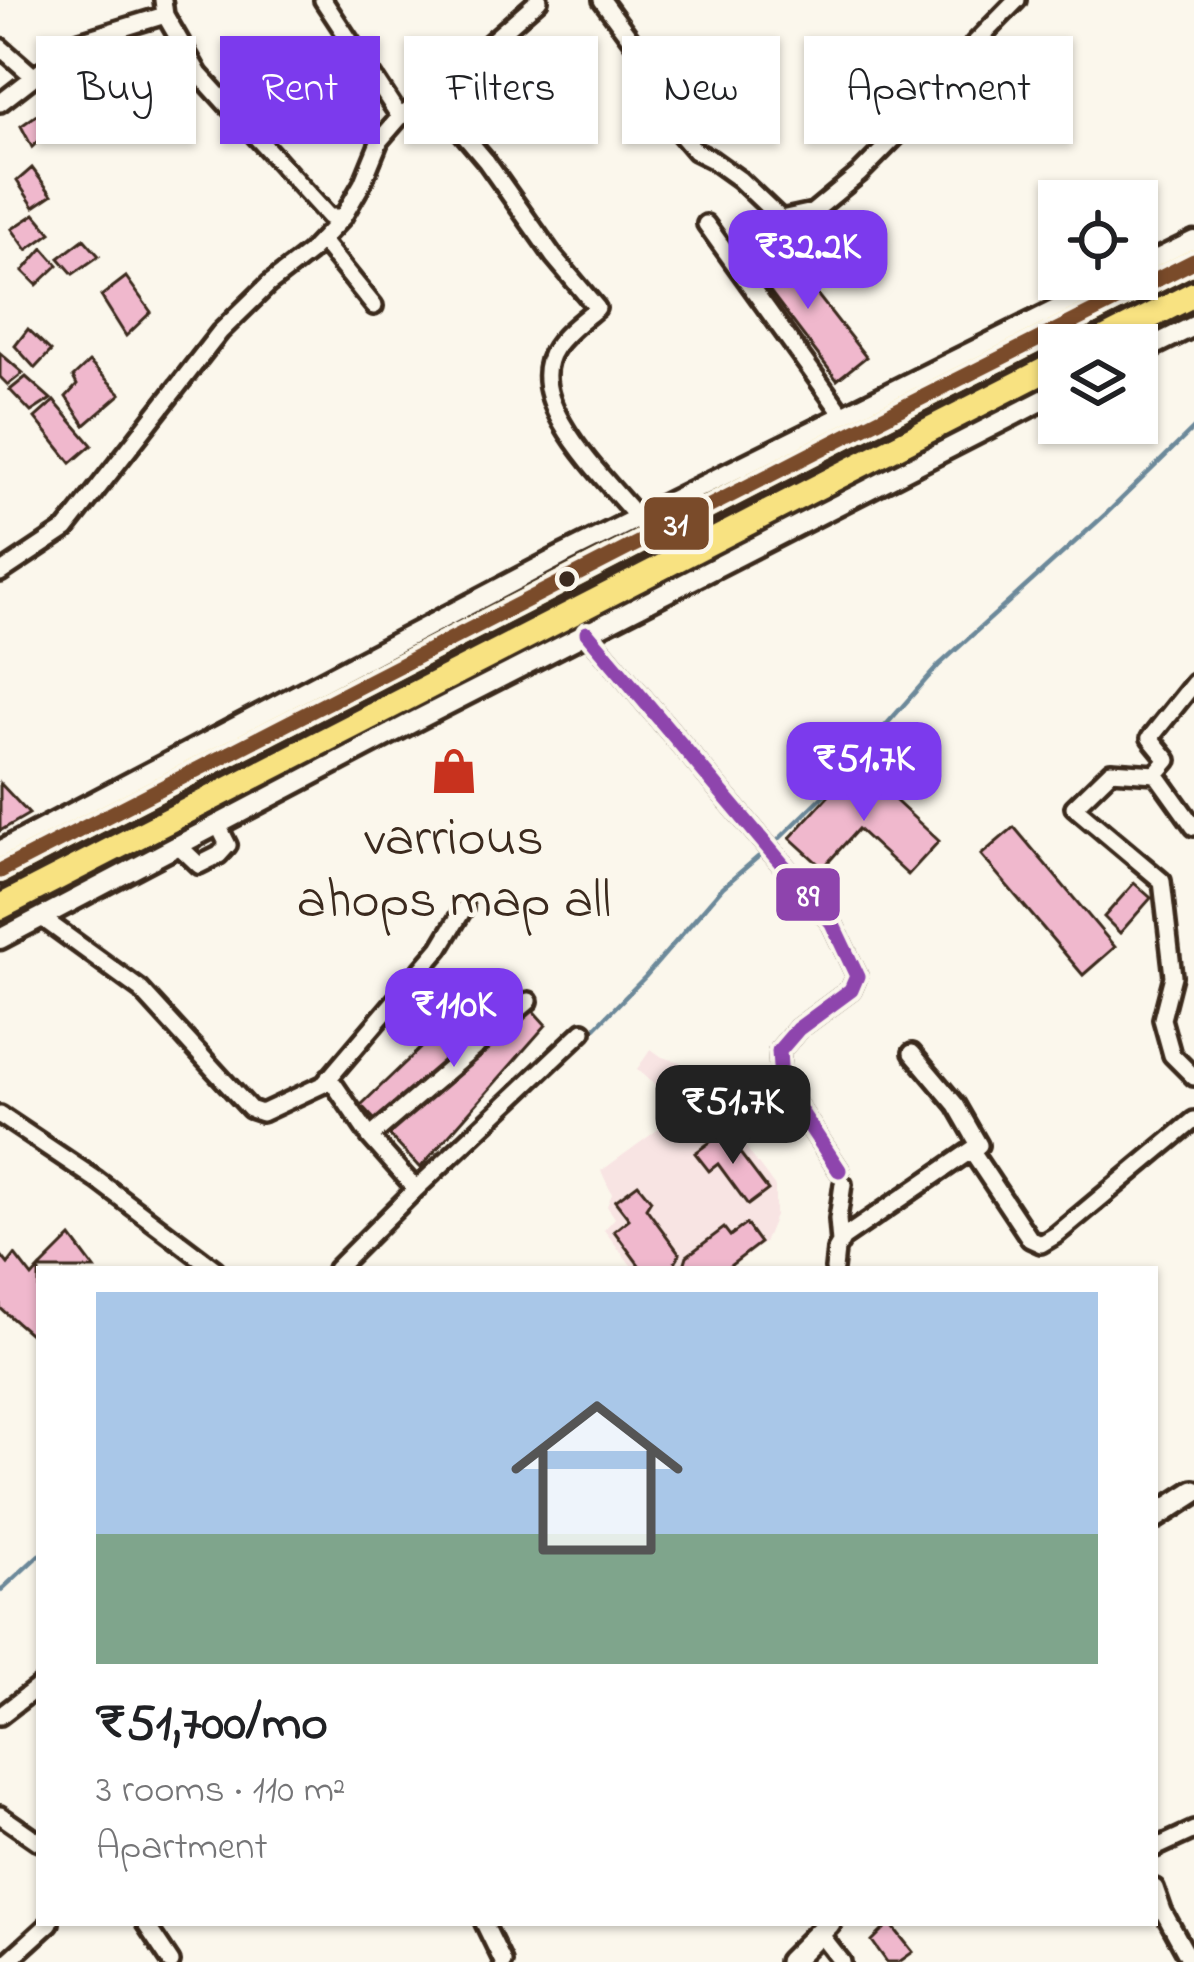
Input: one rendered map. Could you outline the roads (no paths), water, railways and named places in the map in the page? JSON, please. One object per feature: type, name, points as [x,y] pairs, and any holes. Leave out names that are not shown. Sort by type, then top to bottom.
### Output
[{"type":"highway","points":[[1069,324],[1194,261]]},
{"type":"highway","points":[[1136,324],[1194,295]]},
{"type":"highway","points":[[0,871],[338,685],[1038,339]]},
{"type":"highway","points":[[0,907],[1038,373]]},
{"type":"main road","points":[[1158,1514],[1194,1492]]},
{"type":"main road","points":[[790,1962],[825,1929]]},
{"type":"street","points":[[323,0],[400,117]]},
{"type":"street","points":[[497,36],[538,0]]},
{"type":"street","points":[[602,0],[635,45],[659,109],[695,151],[739,179],[782,219],[813,212],[860,174],[936,96],[974,44],[1016,0]]},
{"type":"street","points":[[0,103],[80,41],[164,7],[199,74],[329,218],[343,217]]},
{"type":"street","points":[[0,47],[32,75]]},
{"type":"street","points":[[0,573],[66,529],[220,332],[343,217],[380,140],[404,114]]},
{"type":"street","points":[[472,144],[597,308],[553,350],[547,371],[548,397],[584,456],[637,517]]},
{"type":"street","points":[[706,224],[843,415]]},
{"type":"street","points":[[321,240],[374,306]]},
{"type":"street","points":[[1158,259],[1194,241]]},
{"type":"street","points":[[0,851],[338,685],[637,517],[1076,300]]},
{"type":"street","points":[[1158,344],[1194,326]]},
{"type":"street","points":[[0,939],[1038,403]]},
{"type":"street","points":[[587,633],[832,923],[857,976],[850,990],[798,1029],[779,1051],[781,1082],[841,1177],[840,1243]]},
{"type":"street","points":[[1156,774],[1168,760],[1150,738],[1194,683]]},
{"type":"street","points":[[1156,774],[1111,772],[1074,807],[1162,881],[1173,976],[1162,1019],[1172,1055],[1194,1077]]},
{"type":"street","points":[[1156,774],[1194,827]]},
{"type":"street","points":[[188,810],[200,835]]},
{"type":"street","points":[[178,846],[199,865],[219,855],[227,845],[218,825]]},
{"type":"street","points":[[42,917],[141,990],[250,1109],[262,1113],[325,1084],[440,948],[464,908]]},
{"type":"street","points":[[370,1137],[529,1001]]},
{"type":"street","points":[[339,1266],[583,1030]]},
{"type":"street","points":[[834,1266],[843,1238],[979,1145],[956,1105],[912,1052]]},
{"type":"street","points":[[329,1077],[370,1137],[416,1190]]},
{"type":"street","points":[[0,1114],[211,1266]]},
{"type":"street","points":[[972,1152],[1030,1239],[1041,1244],[1194,1120]]},
{"type":"street","points":[[0,1716],[36,1688]]},
{"type":"street","points":[[0,1815],[36,1840]]},
{"type":"street","points":[[1158,1847],[1194,1829]]},
{"type":"street","points":[[1158,1897],[1191,1962]]},
{"type":"street","points":[[7,1962],[47,1926]]},
{"type":"street","points":[[148,1926],[171,1962]]},
{"type":"street","points":[[485,1926],[503,1962]]},
{"type":"street","points":[[825,1929],[842,1962]]},
{"type":"waterway","points":[[779,839],[939,665],[1194,428]]},
{"type":"waterway","points":[[588,1035],[723,887],[758,857]]},
{"type":"waterway","points":[[350,1266],[432,1184]]},
{"type":"waterway","points":[[0,1591],[36,1558]]},
{"type":"place","name":"varrious ahops map all","points":[[454,771]]}]
